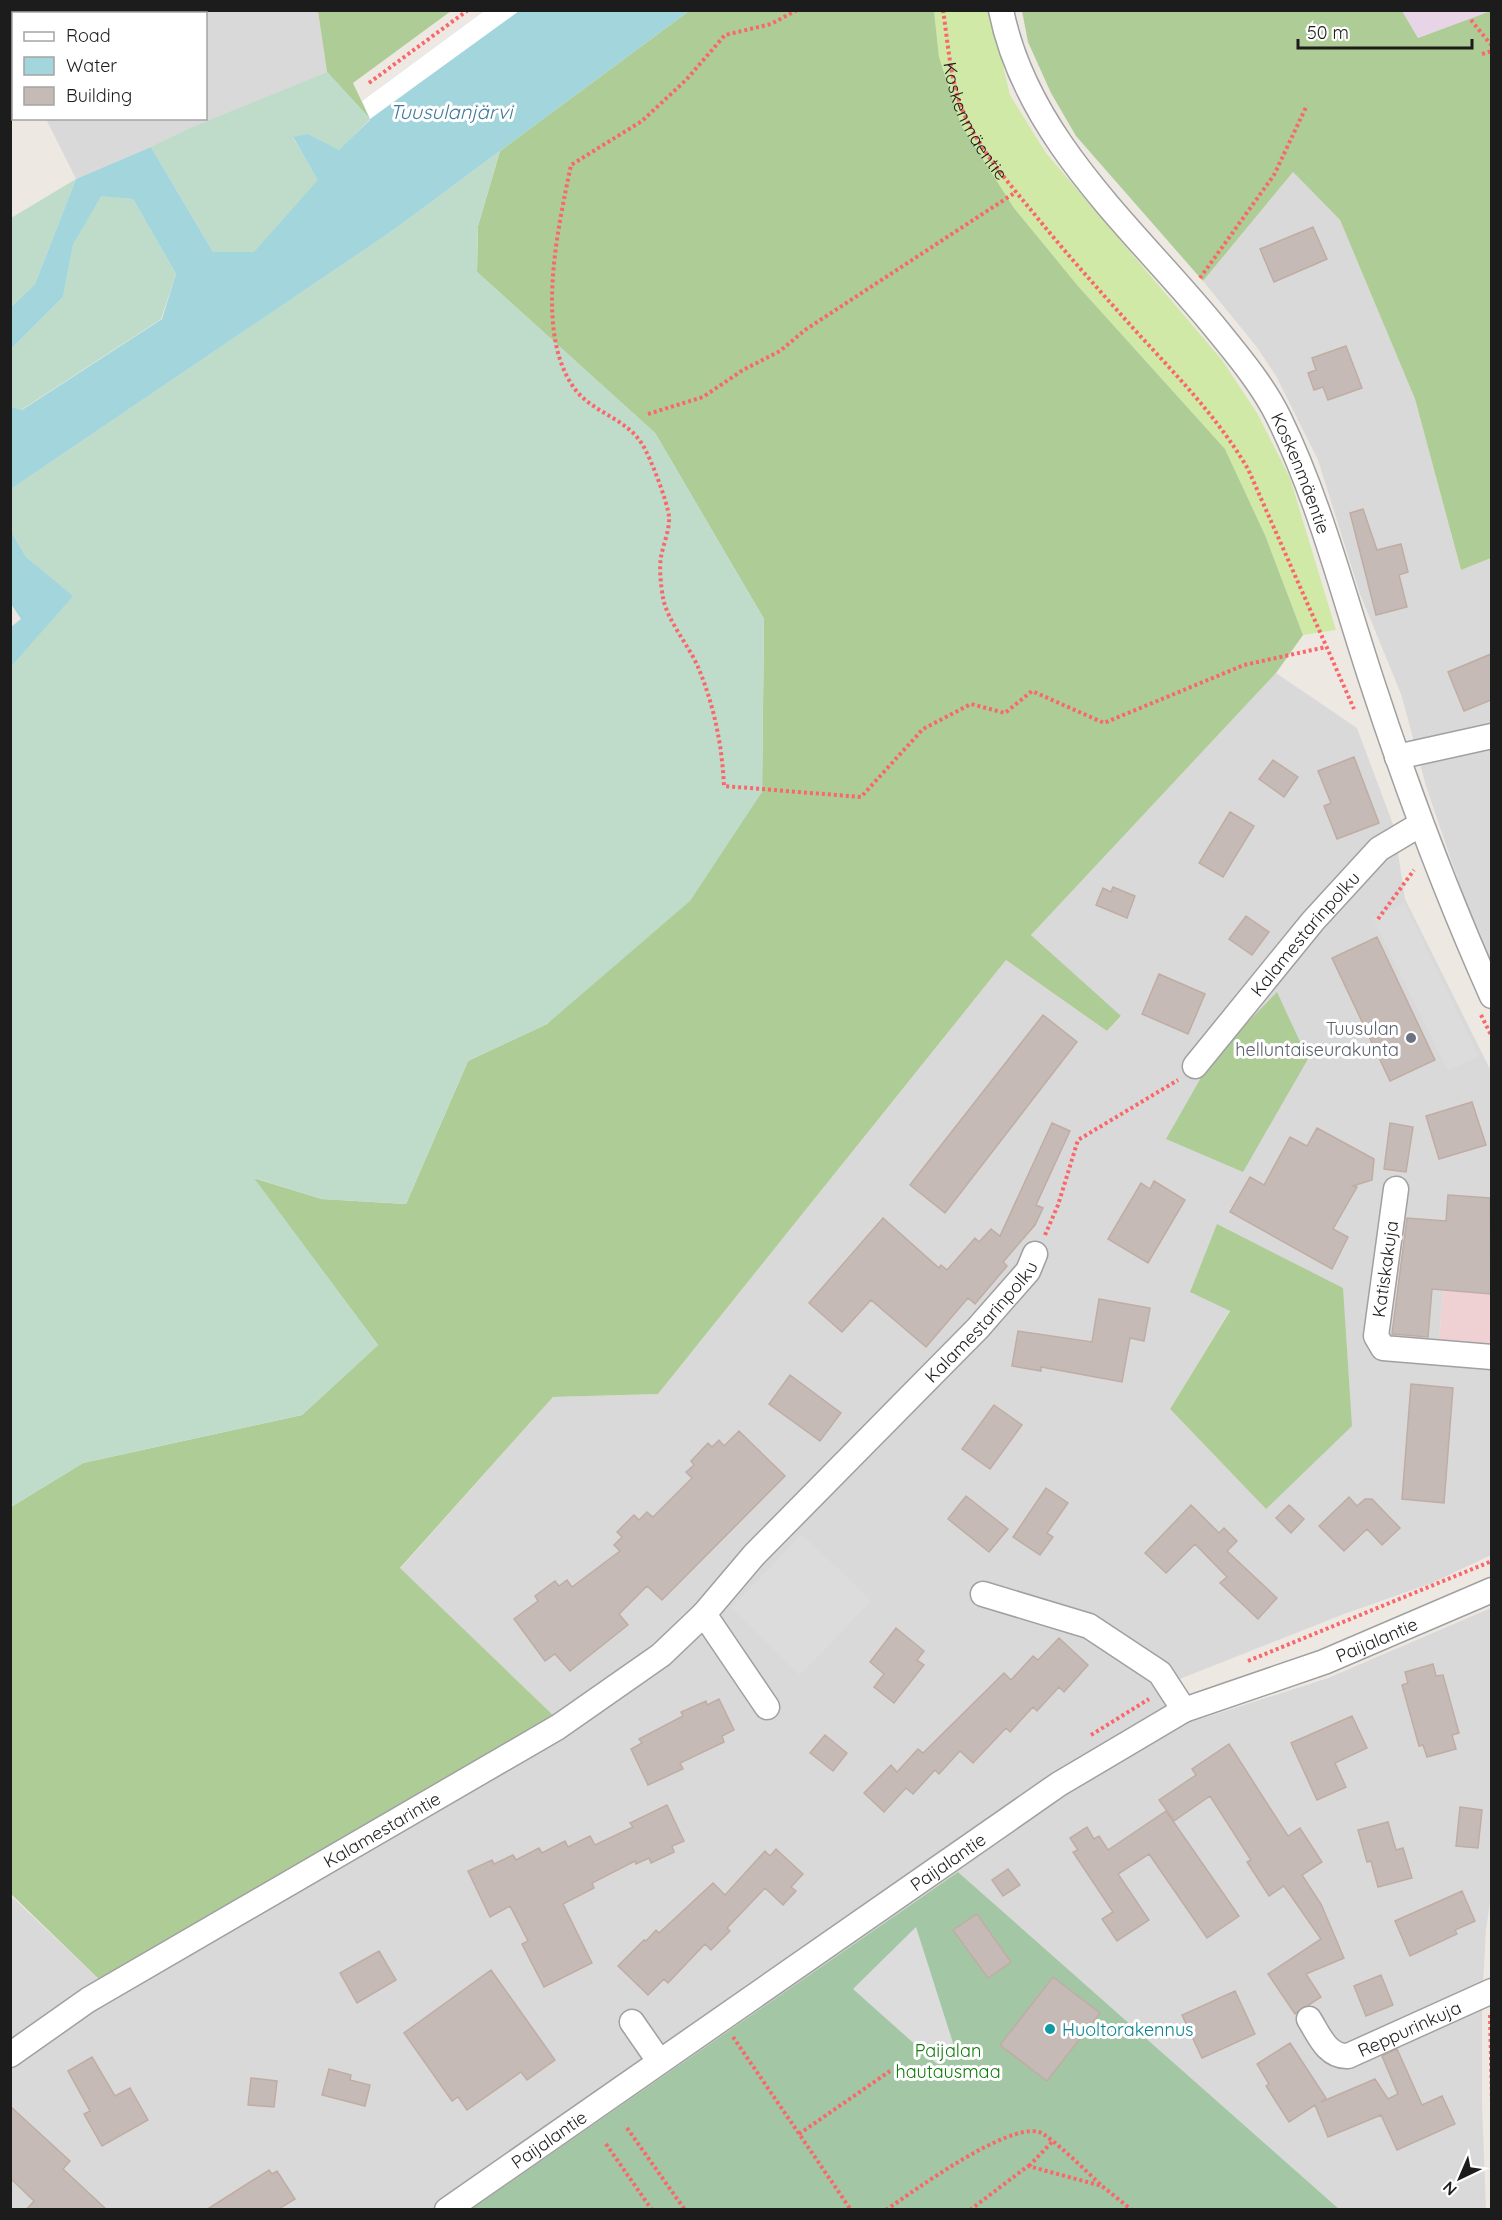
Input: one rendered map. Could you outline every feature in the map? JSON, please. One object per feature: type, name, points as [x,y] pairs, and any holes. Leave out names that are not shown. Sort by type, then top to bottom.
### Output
[{"type":"street","name":"Koskenmäentie","points":[[1001,10],[1017,65],[1032,98],[1054,135],[1109,206],[1188,294],[1247,366],[1278,416],[1311,489],[1397,757],[1421,824],[1491,996]]},
{"type":"street","points":[[1397,757],[1491,736]]},
{"type":"street","name":"Kalamestarinpolku","points":[[1195,1066],[1313,921],[1379,849],[1421,824]]},
{"type":"street","name":"Katiskakuja","points":[[1396,1189],[1376,1336],[1383,1348],[1491,1357]]},
{"type":"street","name":"Kalamestarinpolku","points":[[733,1580],[754,1555],[978,1328],[1028,1271],[1035,1254]]},
{"type":"street","name":"Kalamestarintie","points":[[10,2055],[88,2000],[558,1727],[661,1655],[704,1614],[733,1580]]},
{"type":"street","name":"Paijalantie","points":[[447,2210],[1059,1784],[1184,1710],[1324,1662],[1491,1590]]},
{"type":"street","points":[[983,1594],[1089,1626],[1160,1673],[1173,1689],[1184,1710]]},
{"type":"street","points":[[704,1614],[767,1707]]},
{"type":"street","name":"Reppurinkuja","points":[[1309,2019],[1329,2049],[1338,2056],[1348,2056],[1490,1992]]},
{"type":"street","points":[[632,2022],[659,2061]]},
{"type":"path","points":[[369,83],[468,10]]},
{"type":"path","points":[[797,10],[771,24],[724,35],[686,80],[642,121],[571,165],[554,244],[553,304],[557,344],[564,374],[597,410],[620,421],[642,444],[658,482],[669,517],[660,560],[663,599],[698,666],[722,744],[724,786],[861,797],[923,729],[970,704],[1005,713],[1032,691],[1104,723],[1244,665],[1326,646]]},
{"type":"path","name":"Koskenmäentie","points":[[943,10],[954,82],[962,108],[974,134],[1016,192],[1079,269],[1193,393],[1233,444],[1248,469],[1358,717]]},
{"type":"path","points":[[1472,20],[1491,46]]},
{"type":"path","points":[[1482,54],[1491,51]]},
{"type":"path","points":[[1188,294],[1274,175],[1307,105]]},
{"type":"path","points":[[648,414],[704,397],[743,370],[780,351],[805,330],[1016,192]]},
{"type":"path","points":[[1378,919],[1419,865]]},
{"type":"path","name":"Kalamestarinpolku","points":[[1035,1254],[1058,1205],[1078,1140],[1171,1086],[1195,1066]]},
{"type":"path","points":[[1490,1992],[1491,2103]]},
{"type":"path","points":[[721,2018],[851,2210]]},
{"type":"path","points":[[799,2134],[890,2071]]},
{"type":"path","points":[[627,2128],[685,2210]]},
{"type":"path","points":[[886,2210],[964,2158],[1022,2132],[1041,2132],[1132,2210]]},
{"type":"path","points":[[970,2210],[1028,2166],[1052,2142]]},
{"type":"path","points":[[606,2144],[652,2210]]},
{"type":"path","points":[[1028,2166],[1102,2186]]},
{"type":"shaded area","points":[[11,11],[318,11],[327,72],[76,179],[46,120],[207,120],[207,12],[12,12],[12,50]]},
{"type":"shaded area","points":[[1402,11],[1492,11],[1418,38]]},
{"type":"shaded area","points":[[1293,172],[1340,220],[1415,399],[1461,570],[1491,558],[1491,964],[1469,913],[1426,786],[1401,694],[1360,594],[1318,460],[1276,376],[1256,346],[1203,281]]},
{"type":"shaded area","points":[[1276,673],[1357,728],[1394,827],[1405,899],[1491,1071],[1491,1255],[1446,1261],[1439,1338],[1491,1346],[1491,1555],[1432,1583],[1344,1614],[1177,1680],[1191,1722],[1328,1678],[1491,1608],[1492,1889],[1486,1930],[1482,2003],[1482,2104],[1486,2209],[1339,2209],[958,1872],[470,2209],[11,2209],[10,1895],[106,1986],[557,1720],[400,1569],[553,1397],[658,1394],[1006,960],[1107,1031],[1121,1017],[1031,935]],"holes":[[[1230,1310],[1266,1509],[1170,1409]]]},
{"type":"shaded area","points":[[1404,903],[1479,1056],[1448,1071],[1373,918]]},
{"type":"shaded area","points":[[1491,1255],[1491,1345],[1439,1339],[1446,1260]]},
{"type":"shaded area","points":[[802,1534],[871,1601],[800,1675],[731,1608]]},
{"type":"shaded area","points":[[916,1927],[954,2046],[937,2064],[853,1989]]},
{"type":"green space","points":[[318,11],[451,11],[353,83],[370,119],[327,72]]},
{"type":"green space","points":[[689,11],[934,11],[939,57],[961,125],[1014,208],[1078,286],[1225,449],[1265,535],[1303,635],[1276,673],[1031,935],[1121,1016],[1107,1031],[1006,960],[658,1394],[553,1397],[400,1568],[558,1720],[106,1986],[11,1894],[11,1507],[83,1463],[302,1415],[378,1345],[253,1178],[322,1199],[406,1204],[468,1061],[547,1024],[762,792],[764,619],[655,433],[477,272],[478,226],[500,151]]},
{"type":"green space","points":[[934,11],[990,11],[1010,95],[1046,153],[1222,360],[1257,413],[1290,478],[1336,630],[1303,635],[1265,535],[1225,449],[1078,286],[1014,208],[961,125],[939,57]]},
{"type":"green space","points":[[1022,11],[1402,11],[1418,38],[1491,11],[1491,558],[1461,570],[1415,399],[1340,220],[1293,172],[1203,281],[1076,136],[1051,93],[1028,42]]},
{"type":"green space","points":[[327,72],[370,119],[339,151],[308,134],[293,138],[319,180],[255,252],[213,252],[151,147],[188,129]]},
{"type":"green space","points":[[500,151],[478,226],[477,272],[655,433],[764,619],[762,792],[690,901],[547,1024],[468,1061],[406,1204],[322,1199],[254,1178],[378,1345],[302,1415],[83,1463],[11,1507],[11,667],[72,596],[26,557],[11,531],[11,489],[392,231]]},
{"type":"green space","points":[[76,179],[35,284],[11,307],[11,218]]},
{"type":"green space","points":[[101,195],[133,199],[176,274],[161,319],[21,410],[11,407],[11,349],[63,297],[73,245]]},
{"type":"green space","points":[[1277,992],[1308,1059],[1243,1172],[1166,1139],[1211,1060]]},
{"type":"green space","points":[[1217,1224],[1343,1288],[1352,1426],[1266,1509],[1170,1409],[1230,1311],[1190,1292]]},
{"type":"green space","name":"Paijalan hautausmaa","points":[[958,1872],[1339,2209],[470,2210]]},
{"type":"water","name":"Tuusulanjärvi","points":[[484,11],[689,11],[392,231],[11,489],[11,407],[22,410],[162,319],[176,274],[133,199],[101,196],[73,245],[63,297],[11,349],[11,307],[35,284],[76,179],[151,147],[213,252],[254,252],[318,180],[293,137],[308,134],[339,150],[370,120],[362,101]]},
{"type":"water","points":[[11,531],[26,557],[73,596],[11,667],[11,627],[21,619],[11,604]]},
{"type":"pier","points":[[484,11],[519,11],[370,119],[362,101]]},
{"type":"building","points":[[1313,227],[1327,259],[1274,282],[1260,249]]},
{"type":"building","points":[[1346,346],[1362,388],[1328,400],[1323,387],[1314,390],[1308,373],[1316,370],[1312,358]]},
{"type":"building","points":[[1363,509],[1377,550],[1401,544],[1408,572],[1399,575],[1407,607],[1376,615],[1350,513]]},
{"type":"building","points":[[1491,654],[1491,700],[1464,711],[1448,672]]},
{"type":"building","points":[[1354,757],[1379,823],[1337,839],[1324,806],[1331,803],[1318,771]]},
{"type":"building","points":[[1273,760],[1298,777],[1284,797],[1259,779]]},
{"type":"building","points":[[1230,812],[1254,826],[1223,877],[1199,863]]},
{"type":"building","points":[[1113,887],[1135,896],[1127,918],[1096,905],[1103,888],[1111,892]]},
{"type":"building","points":[[1246,916],[1269,932],[1252,955],[1229,939]]},
{"type":"building","points":[[1377,937],[1435,1060],[1390,1081],[1332,958]]},
{"type":"building","points":[[1159,974],[1205,994],[1188,1034],[1142,1014]]},
{"type":"building","points":[[1043,1015],[1077,1042],[945,1213],[910,1185]]},
{"type":"building","points":[[1472,1102],[1486,1145],[1439,1159],[1426,1116]]},
{"type":"building","points":[[1052,1123],[1070,1131],[1036,1205],[1043,1208],[1035,1225],[1003,1262],[1007,1266],[975,1304],[968,1298],[926,1347],[871,1300],[842,1332],[809,1303],[883,1218],[939,1268],[941,1265],[947,1270],[975,1238],[979,1242],[991,1229],[1000,1236]]},
{"type":"building","points":[[1390,1123],[1413,1127],[1406,1172],[1384,1169]]},
{"type":"building","points":[[1317,1128],[1374,1159],[1372,1180],[1353,1186],[1357,1187],[1333,1229],[1348,1237],[1332,1269],[1230,1212],[1250,1177],[1264,1185],[1290,1137],[1307,1146]]},
{"type":"building","points":[[1154,1181],[1185,1200],[1148,1263],[1108,1239],[1141,1183],[1150,1189]]},
{"type":"building","points":[[1448,1195],[1490,1198],[1491,1294],[1432,1289],[1428,1337],[1392,1334],[1407,1218],[1446,1221]]},
{"type":"building","points":[[1099,1299],[1150,1308],[1144,1341],[1130,1338],[1122,1382],[1041,1367],[1041,1371],[1012,1366],[1018,1331],[1092,1342]]},
{"type":"building","points":[[790,1375],[841,1413],[820,1441],[769,1404]]},
{"type":"building","points":[[1411,1384],[1453,1388],[1444,1503],[1402,1499]]},
{"type":"building","points":[[994,1405],[1022,1425],[990,1469],[962,1449]]},
{"type":"building","points":[[739,1431],[785,1476],[662,1600],[647,1586],[619,1614],[628,1625],[570,1671],[555,1654],[545,1661],[514,1619],[538,1601],[535,1596],[555,1581],[559,1586],[567,1580],[572,1587],[620,1551],[614,1545],[622,1537],[617,1532],[634,1515],[639,1520],[647,1512],[653,1517],[692,1478],[686,1472],[694,1465],[691,1461],[708,1443],[712,1447],[719,1440],[724,1446]]},
{"type":"building","points":[[1046,1488],[1068,1503],[1047,1533],[1053,1537],[1040,1555],[1013,1537]]},
{"type":"building","points":[[966,1496],[1008,1529],[989,1552],[948,1519]]},
{"type":"building","points":[[1349,1497],[1357,1506],[1365,1499],[1372,1499],[1400,1528],[1382,1545],[1367,1529],[1344,1551],[1319,1526]]},
{"type":"building","points":[[1191,1505],[1219,1533],[1224,1528],[1237,1541],[1227,1551],[1277,1598],[1258,1619],[1220,1583],[1227,1577],[1195,1544],[1166,1573],[1145,1553]]},
{"type":"building","points":[[1289,1505],[1304,1519],[1291,1533],[1276,1518]]},
{"type":"building","points":[[896,1628],[924,1651],[917,1660],[924,1665],[894,1703],[874,1687],[884,1674],[870,1662]]},
{"type":"building","points":[[1059,1638],[1088,1665],[1064,1692],[1059,1687],[1037,1711],[1033,1707],[1010,1732],[1006,1728],[973,1763],[960,1751],[939,1774],[935,1770],[913,1794],[906,1788],[884,1812],[864,1793],[891,1765],[897,1772],[918,1749],[923,1753],[1004,1673],[1011,1680],[1033,1656],[1038,1660]]},
{"type":"building","points":[[1433,1664],[1436,1676],[1443,1675],[1459,1733],[1452,1735],[1456,1749],[1427,1757],[1423,1745],[1419,1746],[1402,1685],[1408,1683],[1405,1672]]},
{"type":"building","points":[[719,1699],[734,1730],[722,1736],[724,1742],[680,1763],[683,1769],[648,1785],[631,1749],[642,1743],[639,1739],[683,1716],[681,1712],[706,1701],[707,1705]]},
{"type":"building","points":[[1352,1716],[1367,1748],[1335,1763],[1346,1787],[1317,1800],[1291,1743]]},
{"type":"building","points":[[825,1735],[847,1753],[833,1771],[810,1753]]},
{"type":"building","points":[[1229,1744],[1288,1836],[1300,1828],[1322,1862],[1302,1875],[1321,1904],[1344,1958],[1306,1974],[1321,1997],[1295,2014],[1268,1974],[1321,1939],[1284,1886],[1269,1896],[1247,1862],[1251,1860],[1210,1796],[1174,1821],[1159,1800],[1196,1775],[1192,1769]]},
{"type":"building","points":[[667,1805],[684,1841],[672,1846],[674,1852],[651,1863],[649,1858],[636,1864],[635,1861],[592,1883],[594,1888],[563,1904],[592,1963],[544,1987],[522,1944],[528,1941],[510,1906],[490,1917],[468,1871],[492,1860],[494,1864],[513,1855],[516,1860],[539,1848],[542,1853],[565,1841],[568,1847],[590,1836],[595,1845],[633,1827],[630,1823]]},
{"type":"building","points":[[1460,1807],[1482,1810],[1478,1848],[1456,1846]]},
{"type":"building","points":[[1166,1811],[1239,1916],[1207,1938],[1149,1854],[1118,1874],[1149,1920],[1117,1941],[1102,1919],[1113,1912],[1073,1852],[1078,1850],[1070,1838],[1087,1827],[1094,1839],[1099,1836],[1108,1850]]},
{"type":"building","points":[[1388,1822],[1396,1850],[1403,1848],[1412,1878],[1378,1887],[1371,1861],[1367,1862],[1358,1830]]},
{"type":"building","points":[[776,1849],[803,1874],[791,1887],[796,1891],[783,1905],[765,1888],[727,1928],[730,1931],[711,1950],[705,1944],[668,1983],[664,1979],[648,1995],[618,1966],[644,1940],[646,1941],[656,1930],[659,1933],[713,1883],[725,1895],[765,1851],[770,1856]]},
{"type":"building","points":[[1008,1869],[1020,1885],[1003,1896],[992,1880]]},
{"type":"building","points":[[1462,1891],[1475,1921],[1455,1930],[1457,1934],[1410,1956],[1395,1921]]},
{"type":"building","points":[[977,1914],[1011,1962],[988,1978],[953,1930]]},
{"type":"building","points":[[379,1951],[396,1980],[357,2003],[340,1973]]},
{"type":"building","points":[[491,1970],[555,2060],[527,2080],[521,2072],[467,2110],[458,2097],[452,2101],[404,2033]]},
{"type":"building","points":[[1381,1975],[1393,2005],[1366,2016],[1354,1986]]},
{"type":"building","name":"Huoltorakennus","points":[[1053,1977],[1100,2013],[1047,2081],[1000,2045]]},
{"type":"building","points":[[1235,1991],[1255,2034],[1202,2058],[1182,2015]]},
{"type":"building","points":[[1290,2043],[1326,2098],[1321,2102],[1375,2079],[1388,2099],[1398,2094],[1382,2056],[1397,2049],[1422,2105],[1442,2096],[1455,2124],[1397,2150],[1381,2115],[1328,2137],[1315,2105],[1289,2122],[1266,2086],[1269,2084],[1257,2064]]},
{"type":"building","points":[[92,2057],[115,2096],[130,2088],[148,2120],[102,2146],[84,2114],[90,2111],[68,2071]]},
{"type":"building","points":[[329,2069],[351,2075],[350,2080],[370,2085],[365,2106],[322,2095]]},
{"type":"building","points":[[251,2078],[277,2081],[274,2107],[248,2105]]},
{"type":"building","points":[[10,2106],[70,2161],[63,2169],[107,2210],[26,2210],[34,2201],[10,2178]]},
{"type":"building","points":[[269,2170],[272,2174],[277,2171],[295,2199],[277,2210],[206,2210]]},
{"type":"place","name":"Tuusulan helluntaiseurakunta","points":[[1411,1038]]},
{"type":"place","name":"Huoltorakennus","points":[[1050,2029]]}]
